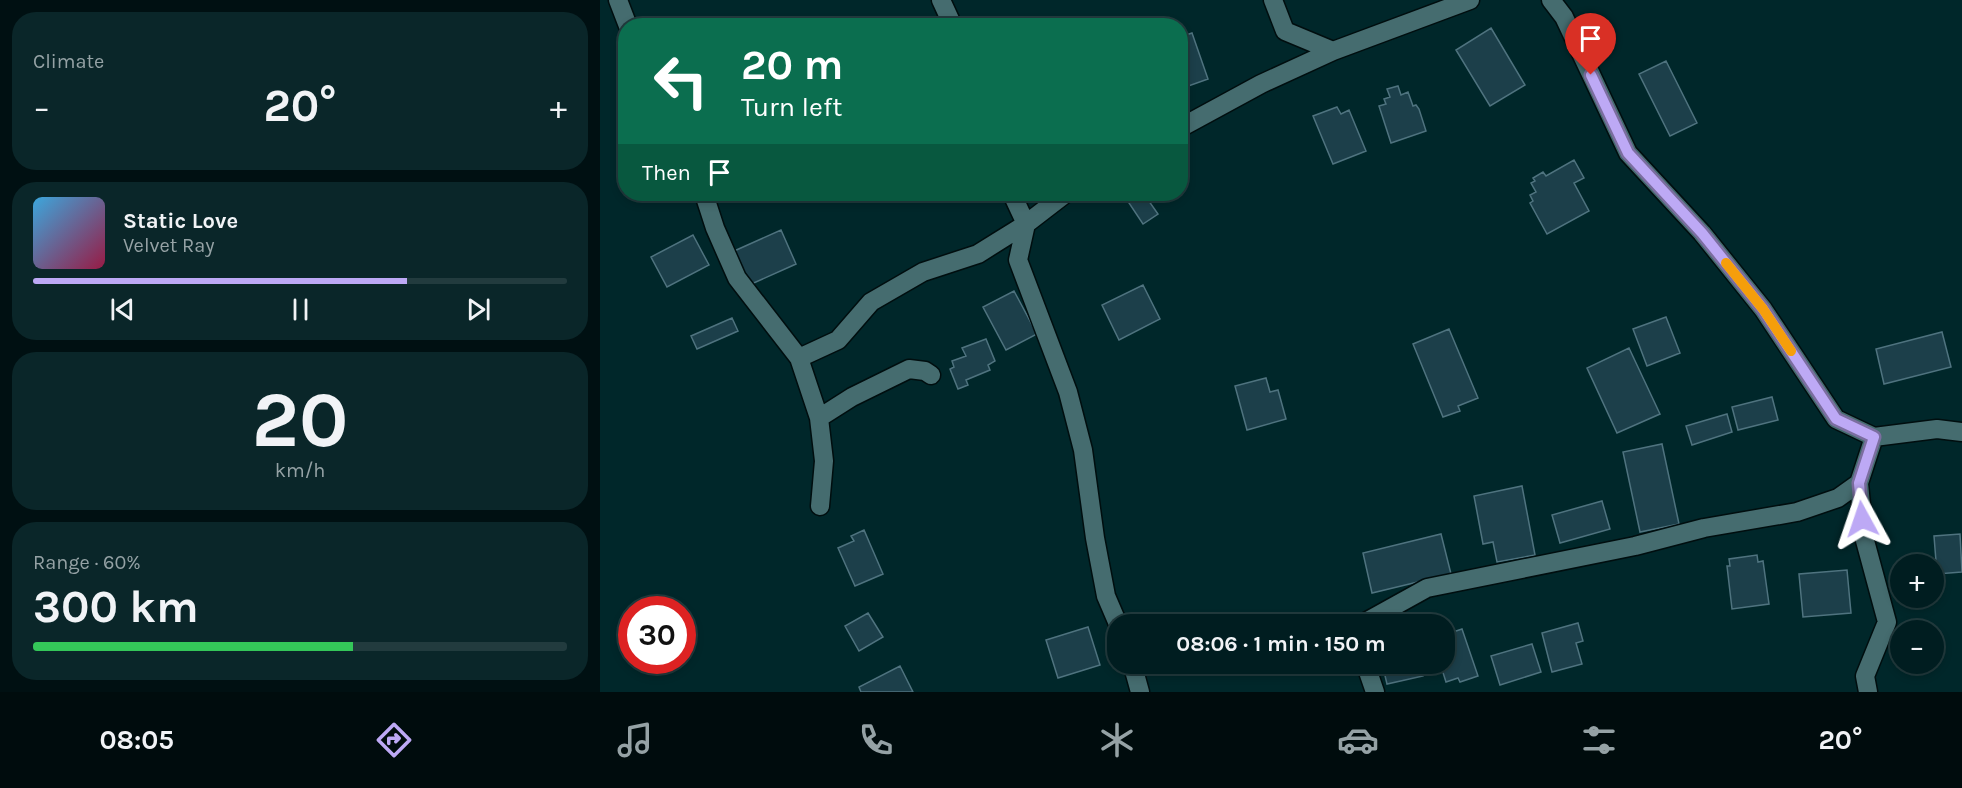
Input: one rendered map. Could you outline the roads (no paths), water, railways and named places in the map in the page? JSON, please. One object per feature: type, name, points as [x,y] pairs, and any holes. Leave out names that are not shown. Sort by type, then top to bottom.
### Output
[{"type":"street","points":[[618,0],[625,18]]},
{"type":"street","points":[[941,0],[949,18]]},
{"type":"street","points":[[1273,0],[1285,31],[1333,51]]},
{"type":"street","points":[[1188,124],[1261,84],[1333,51],[1470,0]]},
{"type":"street","points":[[1551,0],[1564,17],[1628,153],[1702,233],[1763,309],[1836,419],[1874,437],[1937,429],[1962,432]]},
{"type":"street","points":[[706,201],[736,278],[799,358],[819,418],[824,461],[820,506]]},
{"type":"street","points":[[1014,201],[1026,224],[1018,260],[1041,317],[1083,450],[1095,538],[1106,596],[1114,614]]},
{"type":"street","points":[[799,358],[838,340],[871,302],[923,272],[978,254],[1026,224],[1056,201]]},
{"type":"street","points":[[819,418],[852,397],[909,369],[925,371],[931,375]]},
{"type":"street","points":[[1868,692],[1865,676],[1887,622],[1864,537],[1859,483],[1874,437]]},
{"type":"street","points":[[1380,614],[1427,588],[1613,551],[1704,528],[1797,512],[1838,498],[1859,483]]},
{"type":"street","points":[[1135,674],[1140,692]]},
{"type":"street","points":[[1368,674],[1375,692]]}]
